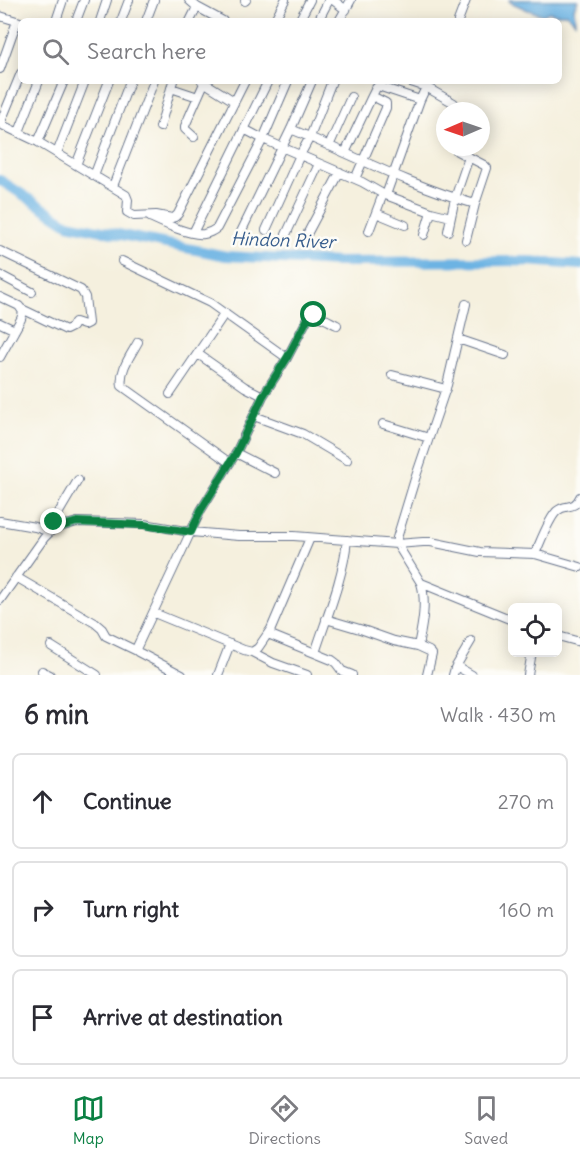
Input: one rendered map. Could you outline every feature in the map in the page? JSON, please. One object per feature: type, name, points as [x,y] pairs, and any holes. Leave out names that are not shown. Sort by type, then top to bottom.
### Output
[{"type":"street","points":[[58,18],[63,0]]},
{"type":"street","points":[[77,18],[84,0]]},
{"type":"street","points":[[101,18],[107,0]]},
{"type":"street","points":[[122,18],[129,0]]},
{"type":"street","points":[[147,18],[154,0]]},
{"type":"street","points":[[189,0],[213,18]]},
{"type":"street","points":[[276,18],[285,0]]},
{"type":"street","points":[[301,18],[310,0]]},
{"type":"street","points":[[320,18],[331,0],[346,10]]},
{"type":"street","points":[[341,18],[351,0]]},
{"type":"street","points":[[459,18],[466,0]]},
{"type":"street","points":[[192,18],[197,7]]},
{"type":"street","points":[[0,16],[18,21]]},
{"type":"street","points":[[0,69],[18,24]]},
{"type":"street","points":[[18,80],[1,122],[5,127],[38,142],[126,195],[127,212],[130,214],[134,216],[161,215],[172,218],[178,214],[243,84]]},
{"type":"street","points":[[19,132],[38,84]]},
{"type":"street","points":[[38,142],[63,84]]},
{"type":"street","points":[[57,153],[84,84]]},
{"type":"street","points":[[75,165],[108,84]]},
{"type":"street","points":[[94,176],[129,84]]},
{"type":"street","points":[[113,186],[152,84]]},
{"type":"street","points":[[160,127],[172,84],[198,97]]},
{"type":"street","points":[[194,137],[185,129],[185,126],[203,84]]},
{"type":"street","points":[[208,84],[234,101]]},
{"type":"street","points":[[193,233],[266,84]]},
{"type":"street","points":[[146,216],[193,233],[208,233],[217,228],[263,139],[287,84]]},
{"type":"street","points":[[241,232],[311,84]]},
{"type":"street","points":[[266,230],[310,137],[331,84]]},
{"type":"street","points":[[369,231],[394,174],[420,100],[428,84],[453,102]]},
{"type":"street","points":[[345,153],[375,88],[382,86],[420,100]]},
{"type":"street","points":[[355,179],[386,105],[372,96]]},
{"type":"street","points":[[329,146],[351,97]]},
{"type":"street","points":[[244,129],[385,194],[431,212],[451,217]]},
{"type":"street","points":[[291,129],[394,174],[475,204]]},
{"type":"street","points":[[448,231],[455,198],[469,157],[487,168],[466,240]]},
{"type":"street","points":[[283,241],[319,164]]},
{"type":"street","points":[[305,238],[340,172]]},
{"type":"street","points":[[424,235],[431,212]]},
{"type":"street","points":[[376,213],[405,225]]},
{"type":"street","points":[[0,250],[81,290],[85,297],[88,323],[84,325],[75,322],[66,330],[0,297]]},
{"type":"street","points":[[122,261],[210,303],[287,358]]},
{"type":"street","points":[[0,275],[32,292]]},
{"type":"street","points":[[418,646],[422,624],[421,583],[397,544],[397,538],[446,389],[466,304]]},
{"type":"street","points":[[0,357],[2,348],[23,315],[22,309]]},
{"type":"street","points":[[170,394],[225,313]]},
{"type":"street","points":[[137,651],[137,645],[201,510],[236,453],[263,396],[310,315],[337,325]]},
{"type":"street","points":[[0,323],[15,330]]},
{"type":"street","points":[[458,339],[504,355]]},
{"type":"street","points":[[138,342],[124,368],[122,386],[230,463]]},
{"type":"street","points":[[198,354],[245,387],[263,396]]},
{"type":"street","points":[[392,375],[446,389]]},
{"type":"street","points":[[254,416],[303,434],[346,460]]},
{"type":"street","points":[[383,424],[429,438]]},
{"type":"street","points":[[236,453],[275,473]]},
{"type":"street","points":[[0,600],[51,530],[78,480]]},
{"type":"street","points":[[535,554],[557,510],[575,504],[580,497]]},
{"type":"street","points":[[0,521],[51,530],[77,522],[144,525],[239,536],[397,544],[423,542],[480,552],[535,554],[580,567]]},
{"type":"street","points":[[252,652],[258,648],[268,634],[310,538]]},
{"type":"street","points":[[315,653],[341,573],[346,540]]},
{"type":"street","points":[[16,577],[95,623],[106,636],[182,675]]},
{"type":"street","points":[[421,583],[508,618]]},
{"type":"street","points":[[154,613],[307,675]]},
{"type":"street","points":[[326,619],[429,651],[432,654],[427,675]]},
{"type":"street","points":[[268,634],[332,660],[342,671],[352,675]]},
{"type":"street","points":[[562,637],[580,642]]},
{"type":"street","points":[[453,675],[471,641]]},
{"type":"street","points":[[218,675],[230,644]]},
{"type":"street","points":[[51,646],[97,675]]},
{"type":"street","points":[[528,675],[531,657]]},
{"type":"street","points":[[456,666],[472,675]]},
{"type":"water","points":[[509,0],[578,0],[574,8],[575,22],[567,14],[549,12],[543,15]]},
{"type":"waterway","name":"Hindon River","points":[[0,180],[68,224],[226,256],[338,262],[528,261],[580,265]]},
{"type":"route","points":[[54,522],[53,529],[77,522],[144,525],[191,532],[201,510],[236,453],[263,396],[308,318],[314,315]]}]
